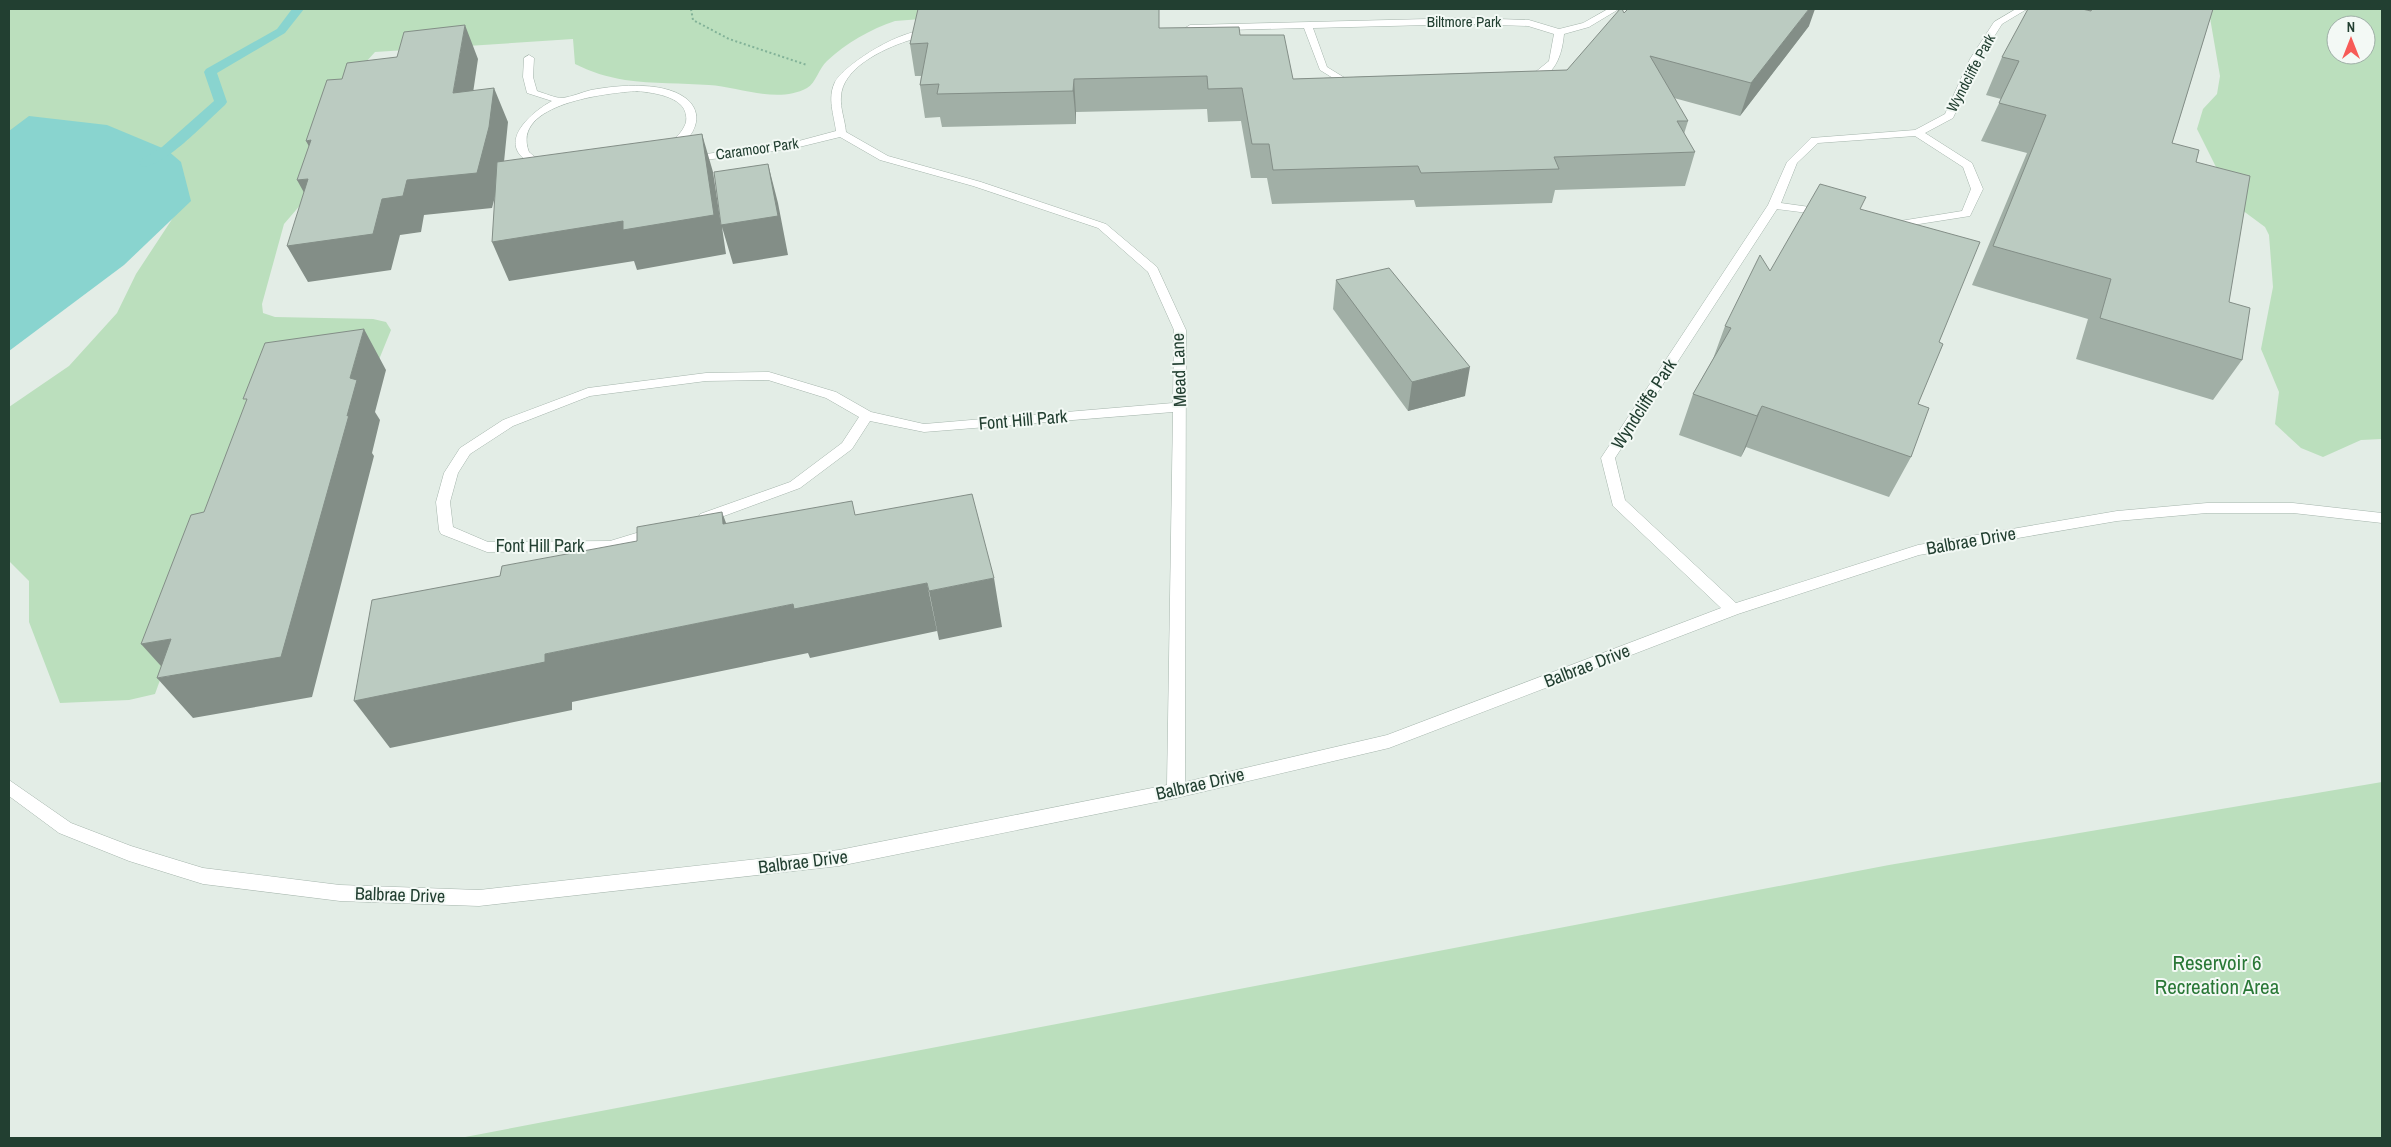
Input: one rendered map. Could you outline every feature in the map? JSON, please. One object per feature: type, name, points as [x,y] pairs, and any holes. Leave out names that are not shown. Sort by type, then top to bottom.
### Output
[{"type":"street","points":[[1521,85],[1550,69],[1558,52],[1559,32],[1586,25],[1614,9]]},
{"type":"street","name":"Wyndcliffe Park","points":[[1733,610],[1618,502],[1608,458],[1774,205],[1792,162],[1815,140],[1917,133],[1949,116],[1975,59],[1999,22],[2022,9]]},
{"type":"street","name":"Biltmore Park","points":[[1181,28],[1467,21],[1529,23],[1559,32]]},
{"type":"street","points":[[1308,26],[1323,68],[1356,89],[1366,91]]},
{"type":"street","points":[[841,133],[836,94],[848,73],[885,45],[922,34],[941,34]]},
{"type":"street","points":[[528,58],[528,77],[532,93],[562,101]]},
{"type":"street","points":[[612,89],[660,91],[678,97],[688,107],[692,118],[687,131],[674,144],[652,157],[624,166],[593,170],[564,170],[540,164],[525,154],[520,141],[525,127],[540,113],[562,101],[586,93],[612,89]]},
{"type":"street","name":"Caramoor Park","points":[[674,144],[705,157],[795,145],[841,133]]},
{"type":"street","name":"Mead Lane","points":[[841,133],[884,158],[978,184],[1102,226],[1153,270],[1180,330],[1181,407],[1176,790]]},
{"type":"street","points":[[1881,221],[1900,224],[1966,214],[1977,189],[1968,165],[1917,133]]},
{"type":"street","points":[[1774,205],[1835,213]]},
{"type":"street","name":"Font Hill Park","points":[[674,527],[610,546],[487,547],[446,530],[443,502],[451,473],[465,452],[508,423],[588,392],[706,377],[769,376],[831,395],[867,416],[924,428],[1181,407]]},
{"type":"street","points":[[692,522],[796,485],[847,446],[867,416]]},
{"type":"street","name":"Balbrae Drive","points":[[9,787],[65,828],[129,853],[203,876],[340,894],[479,898],[839,858],[1176,790],[1389,741],[1733,610],[1918,550],[2117,516],[2207,508],[2293,508],[2361,514],[2382,518]]},
{"type":"path","points":[[691,9],[693,20],[729,39],[817,68],[848,73]]},
{"type":"green space","points":[[9,9],[1051,9],[895,21],[868,32],[834,54],[824,64],[813,83],[807,88],[796,93],[784,95],[771,95],[721,86],[657,83],[605,76],[575,64],[573,39],[375,52],[356,73],[327,174],[284,224],[262,304],[263,313],[275,317],[373,319],[386,322],[391,330],[378,362],[226,497],[155,694],[129,700],[60,703],[29,622],[29,581],[9,561],[9,407],[69,366],[117,313],[136,274],[184,201],[9,206]]},
{"type":"green space","points":[[2205,9],[2382,9],[2382,439],[2361,440],[2323,457],[2301,448],[2275,424],[2279,392],[2261,349],[2273,287],[2269,235],[2265,227],[2242,210],[2229,193],[2197,129],[2203,109],[2217,94],[2220,76],[2209,12]]},
{"type":"green space","name":"Reservoir 6 Recreation Area","points":[[2382,782],[2382,1138],[460,1138],[1889,865]]},
{"type":"water","points":[[29,116],[107,125],[167,150],[181,162],[191,201],[124,265],[9,351],[9,131]]},
{"type":"building","points":[[918,9],[1159,9],[1159,28],[1239,27],[1240,35],[1284,35],[1293,79],[1567,70],[1620,9],[1624,13],[1628,9],[1809,9],[1751,83],[1650,56],[1688,121],[1677,121],[1695,152],[1554,157],[1559,169],[1421,173],[1418,166],[1273,170],[1269,144],[1252,144],[1242,88],[1208,89],[1207,76],[1074,79],[1073,91],[937,94],[939,84],[920,85],[928,43],[910,44]]},
{"type":"building","points":[[2028,9],[2082,9],[2091,11],[2092,9],[2213,9],[2172,143],[2199,150],[2196,162],[2250,176],[2229,302],[2250,308],[2242,360],[2100,318],[2111,279],[1993,246],[2046,115],[1999,103],[2019,61],[2002,57]]},
{"type":"building","points":[[465,25],[453,93],[494,88],[489,127],[477,173],[407,180],[403,196],[382,199],[373,234],[287,246],[308,179],[297,180],[311,140],[306,141],[327,80],[342,79],[347,63],[397,57],[404,32]]},
{"type":"building","points":[[702,134],[714,215],[623,230],[623,221],[492,242],[497,162]]},
{"type":"building","points":[[768,164],[778,216],[721,225],[714,172]]},
{"type":"building","points":[[1820,184],[1866,197],[1860,209],[1980,242],[1939,342],[1943,344],[1918,404],[1929,408],[1911,457],[1762,406],[1757,416],[1693,394],[1731,328],[1725,326],[1760,255],[1770,271]]},
{"type":"building","points":[[1389,268],[1470,367],[1412,382],[1336,280]]},
{"type":"building","points":[[364,329],[350,378],[357,380],[347,416],[349,415],[281,657],[157,678],[171,639],[141,644],[191,515],[204,512],[247,399],[243,399],[265,343]]},
{"type":"building","points":[[972,494],[994,578],[929,591],[927,583],[794,609],[793,604],[545,654],[545,662],[354,701],[372,600],[500,576],[502,566],[637,541],[637,527],[722,512],[723,524],[852,501],[855,515]]},
{"type":"waterway","points":[[146,163],[167,150],[221,102],[210,72],[281,31],[298,9]]}]
